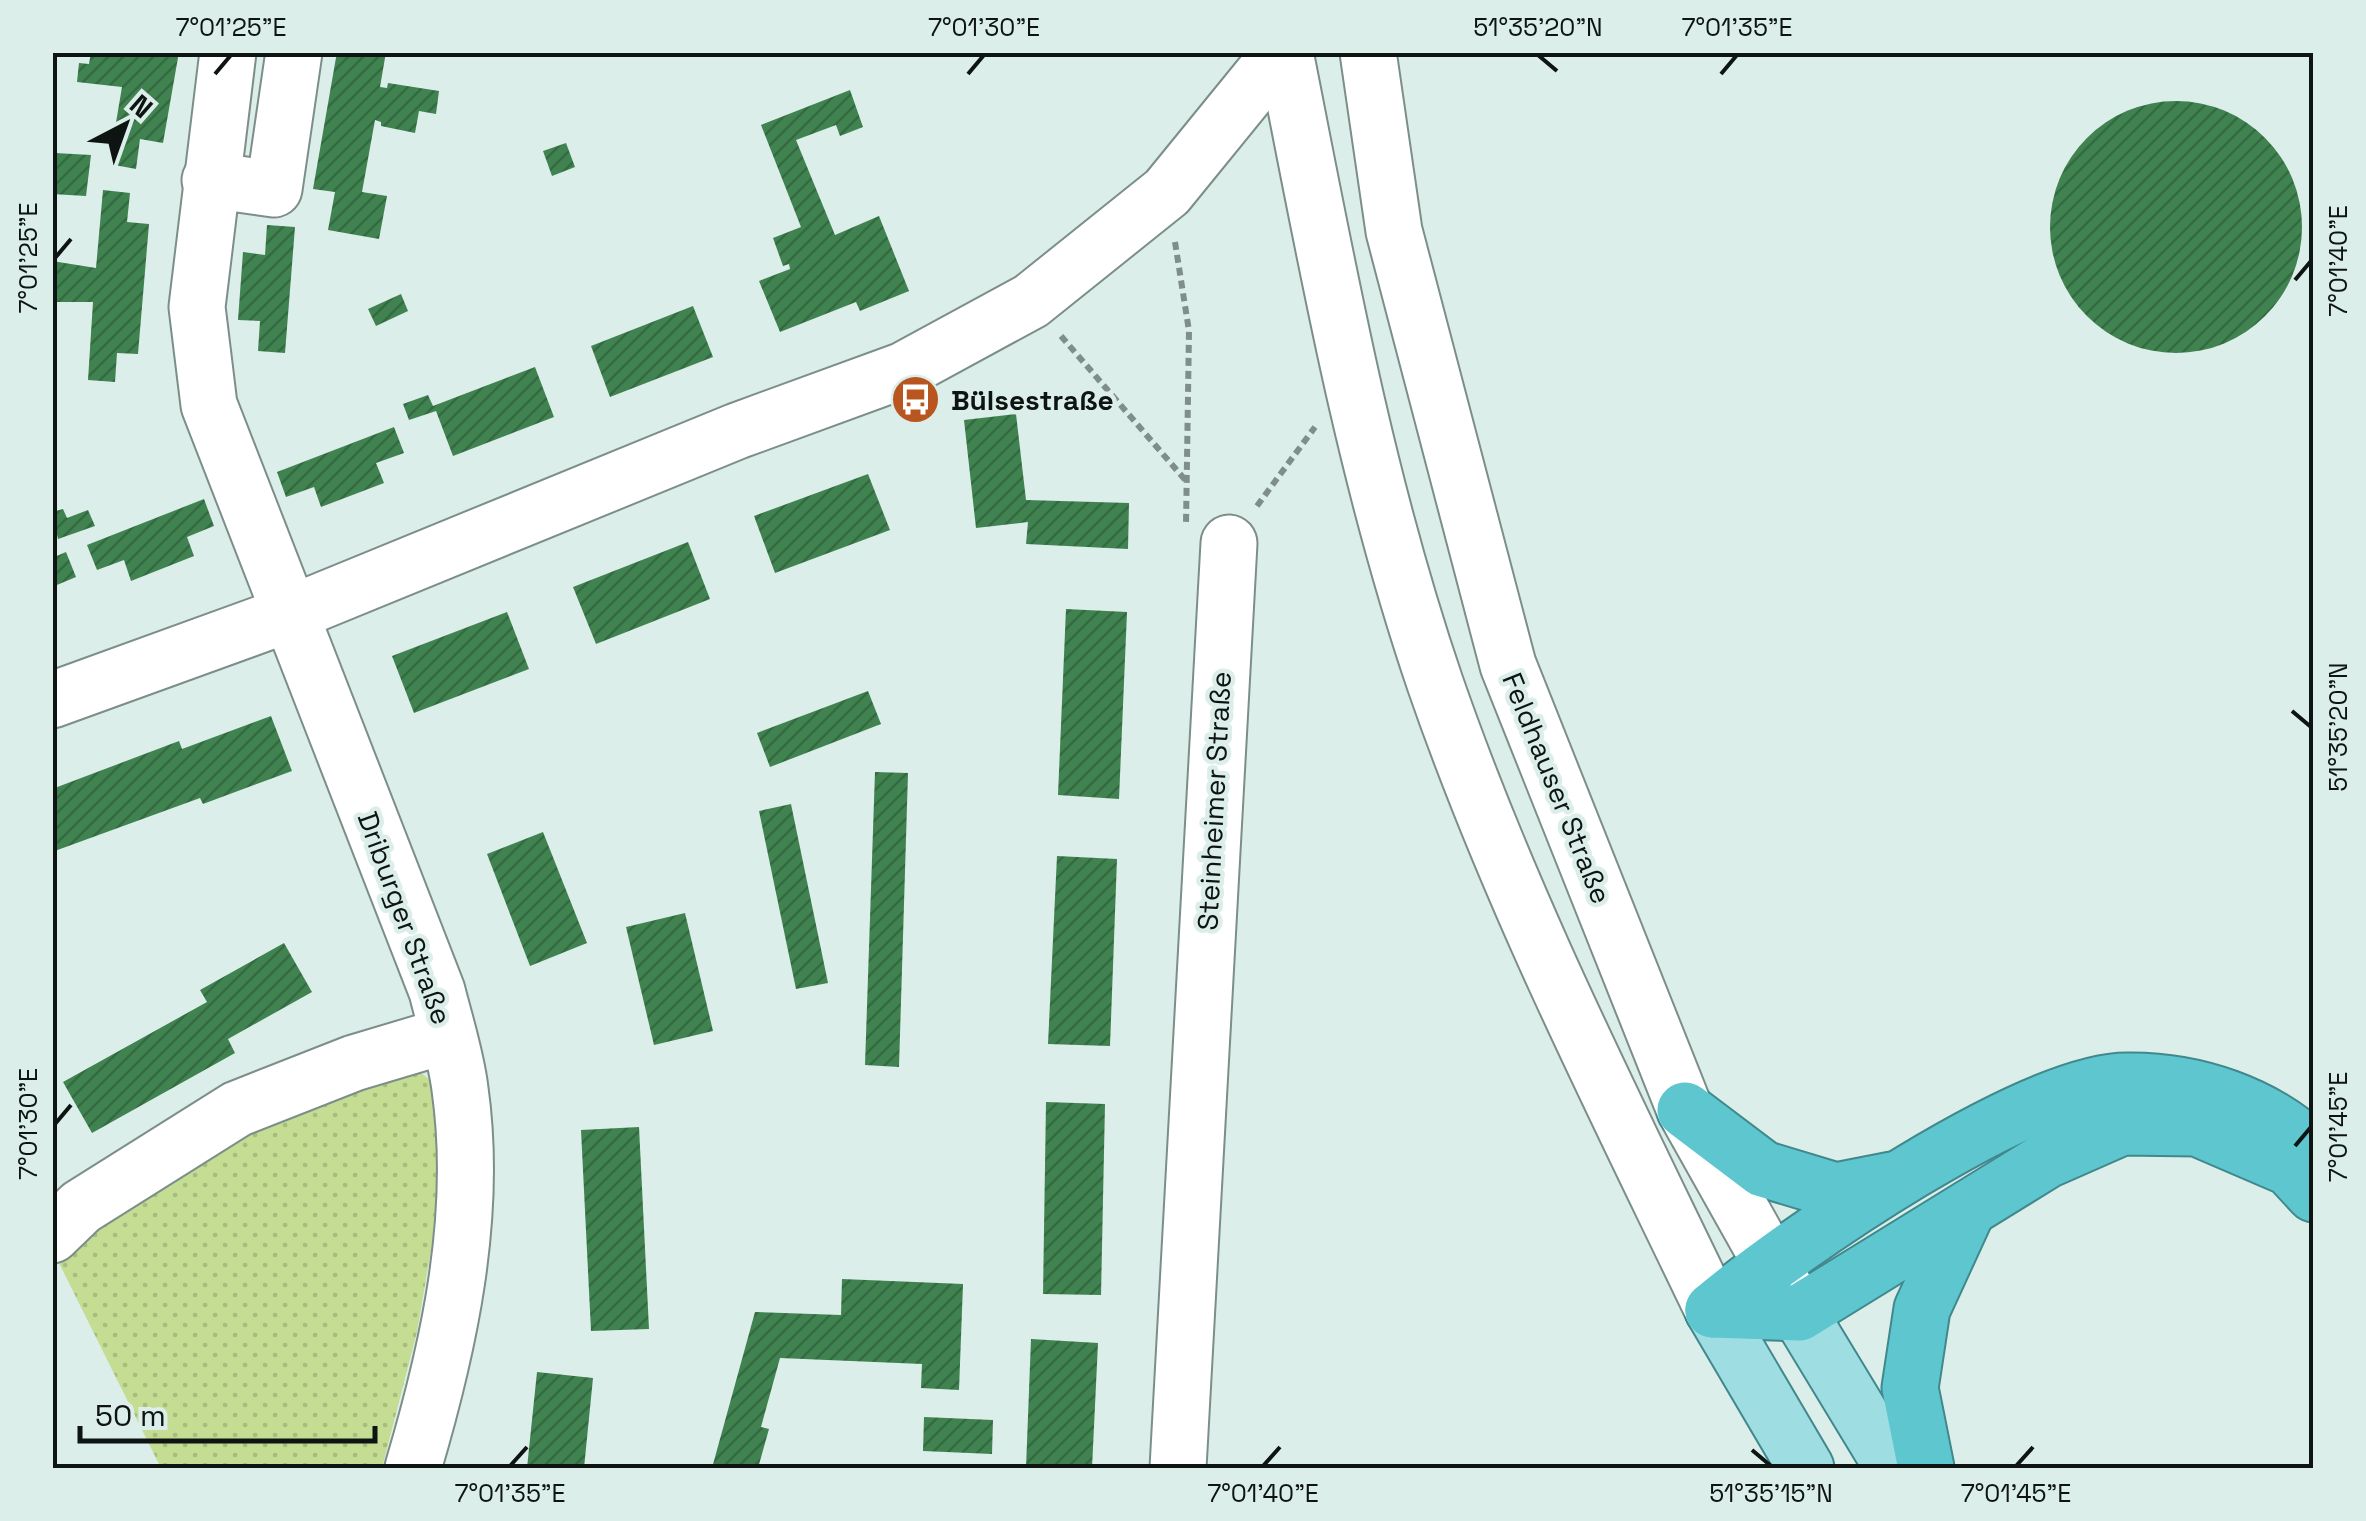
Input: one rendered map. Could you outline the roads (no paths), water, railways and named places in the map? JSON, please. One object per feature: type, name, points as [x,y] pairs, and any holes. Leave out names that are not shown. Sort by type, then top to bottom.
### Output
[{"type":"highway","points":[[1713,1310],[1768,1264],[1905,1178],[2041,1100],[2124,1080],[2204,1089],[2286,1124],[2314,1151]]},
{"type":"highway","points":[[1685,1110],[1763,1168],[1836,1191],[1905,1178]]},
{"type":"highway","points":[[1713,1310],[1799,1313],[2047,1160],[2122,1127],[2197,1128],[2290,1168],[2314,1194]]},
{"type":"highway","points":[[1926,1468],[1910,1388],[1922,1309],[1967,1212]]},
{"type":"main road","points":[[1713,1310],[1806,1468]]},
{"type":"main road","name":"Feldhauser Straße","points":[[1799,1313],[1893,1468]]},
{"type":"street","name":"Driburger Straße","points":[[228,52],[196,308],[209,405],[436,991],[460,1088],[466,1206],[440,1378],[413,1468]]},
{"type":"street","points":[[210,180],[274,189],[294,52]]},
{"type":"street","points":[[52,700],[292,613],[737,431],[904,370],[1031,301],[1167,192],[1285,52]]},
{"type":"street","points":[[1285,52],[1394,231]]},
{"type":"street","points":[[1285,52],[1350,380],[1435,682],[1520,909],[1713,1310]]},
{"type":"street","name":"Feldhauser Straße","points":[[1368,52],[1394,231],[1508,665],[1685,1110],[1768,1264],[1799,1313]]},
{"type":"street","name":"Steinheimer Straße","points":[[1178,1468],[1229,543]]},
{"type":"street","points":[[52,1234],[80,1207],[237,1109],[354,1063],[448,1035]]},
{"type":"place","name":"Bülsestraße","points":[[916,400]]}]
